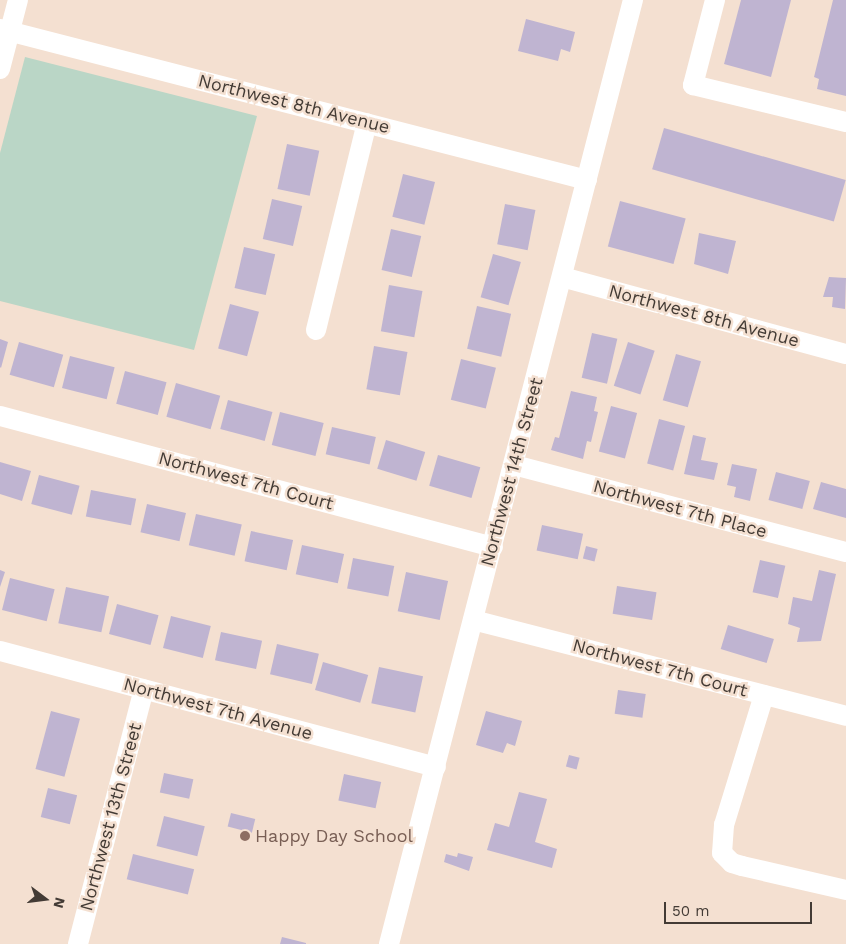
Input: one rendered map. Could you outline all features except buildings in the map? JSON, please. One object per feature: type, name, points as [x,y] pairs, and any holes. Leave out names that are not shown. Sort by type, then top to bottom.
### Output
[{"type":"street","points":[[0,69],[5,31],[18,0]]},
{"type":"street","name":"Northwest 14th Street","points":[[389,944],[633,0]]},
{"type":"street","points":[[715,0],[693,85],[846,122]]},
{"type":"street","name":"Northwest 8th Avenue","points":[[5,31],[587,180]]},
{"type":"street","points":[[316,330],[367,123]]},
{"type":"street","name":"Northwest 8th Avenue","points":[[562,277],[846,354]]},
{"type":"street","name":"Northwest 7th Court","points":[[0,416],[493,547]]},
{"type":"street","name":"Northwest 7th Place","points":[[514,465],[846,552]]},
{"type":"street","name":"Northwest 7th Court","points":[[474,620],[846,716]]},
{"type":"street","name":"Northwest 7th Avenue","points":[[0,651],[436,767]]},
{"type":"street","name":"Northwest 13th Street","points":[[78,944],[144,689]]},
{"type":"street","points":[[764,695],[724,825],[720,844],[722,853],[732,863],[753,870],[846,890]]},
{"type":"green space","points":[[25,57],[257,116],[194,350],[0,301],[0,153]]},
{"type":"place","name":"Happy Day School","points":[[245,836]]}]
